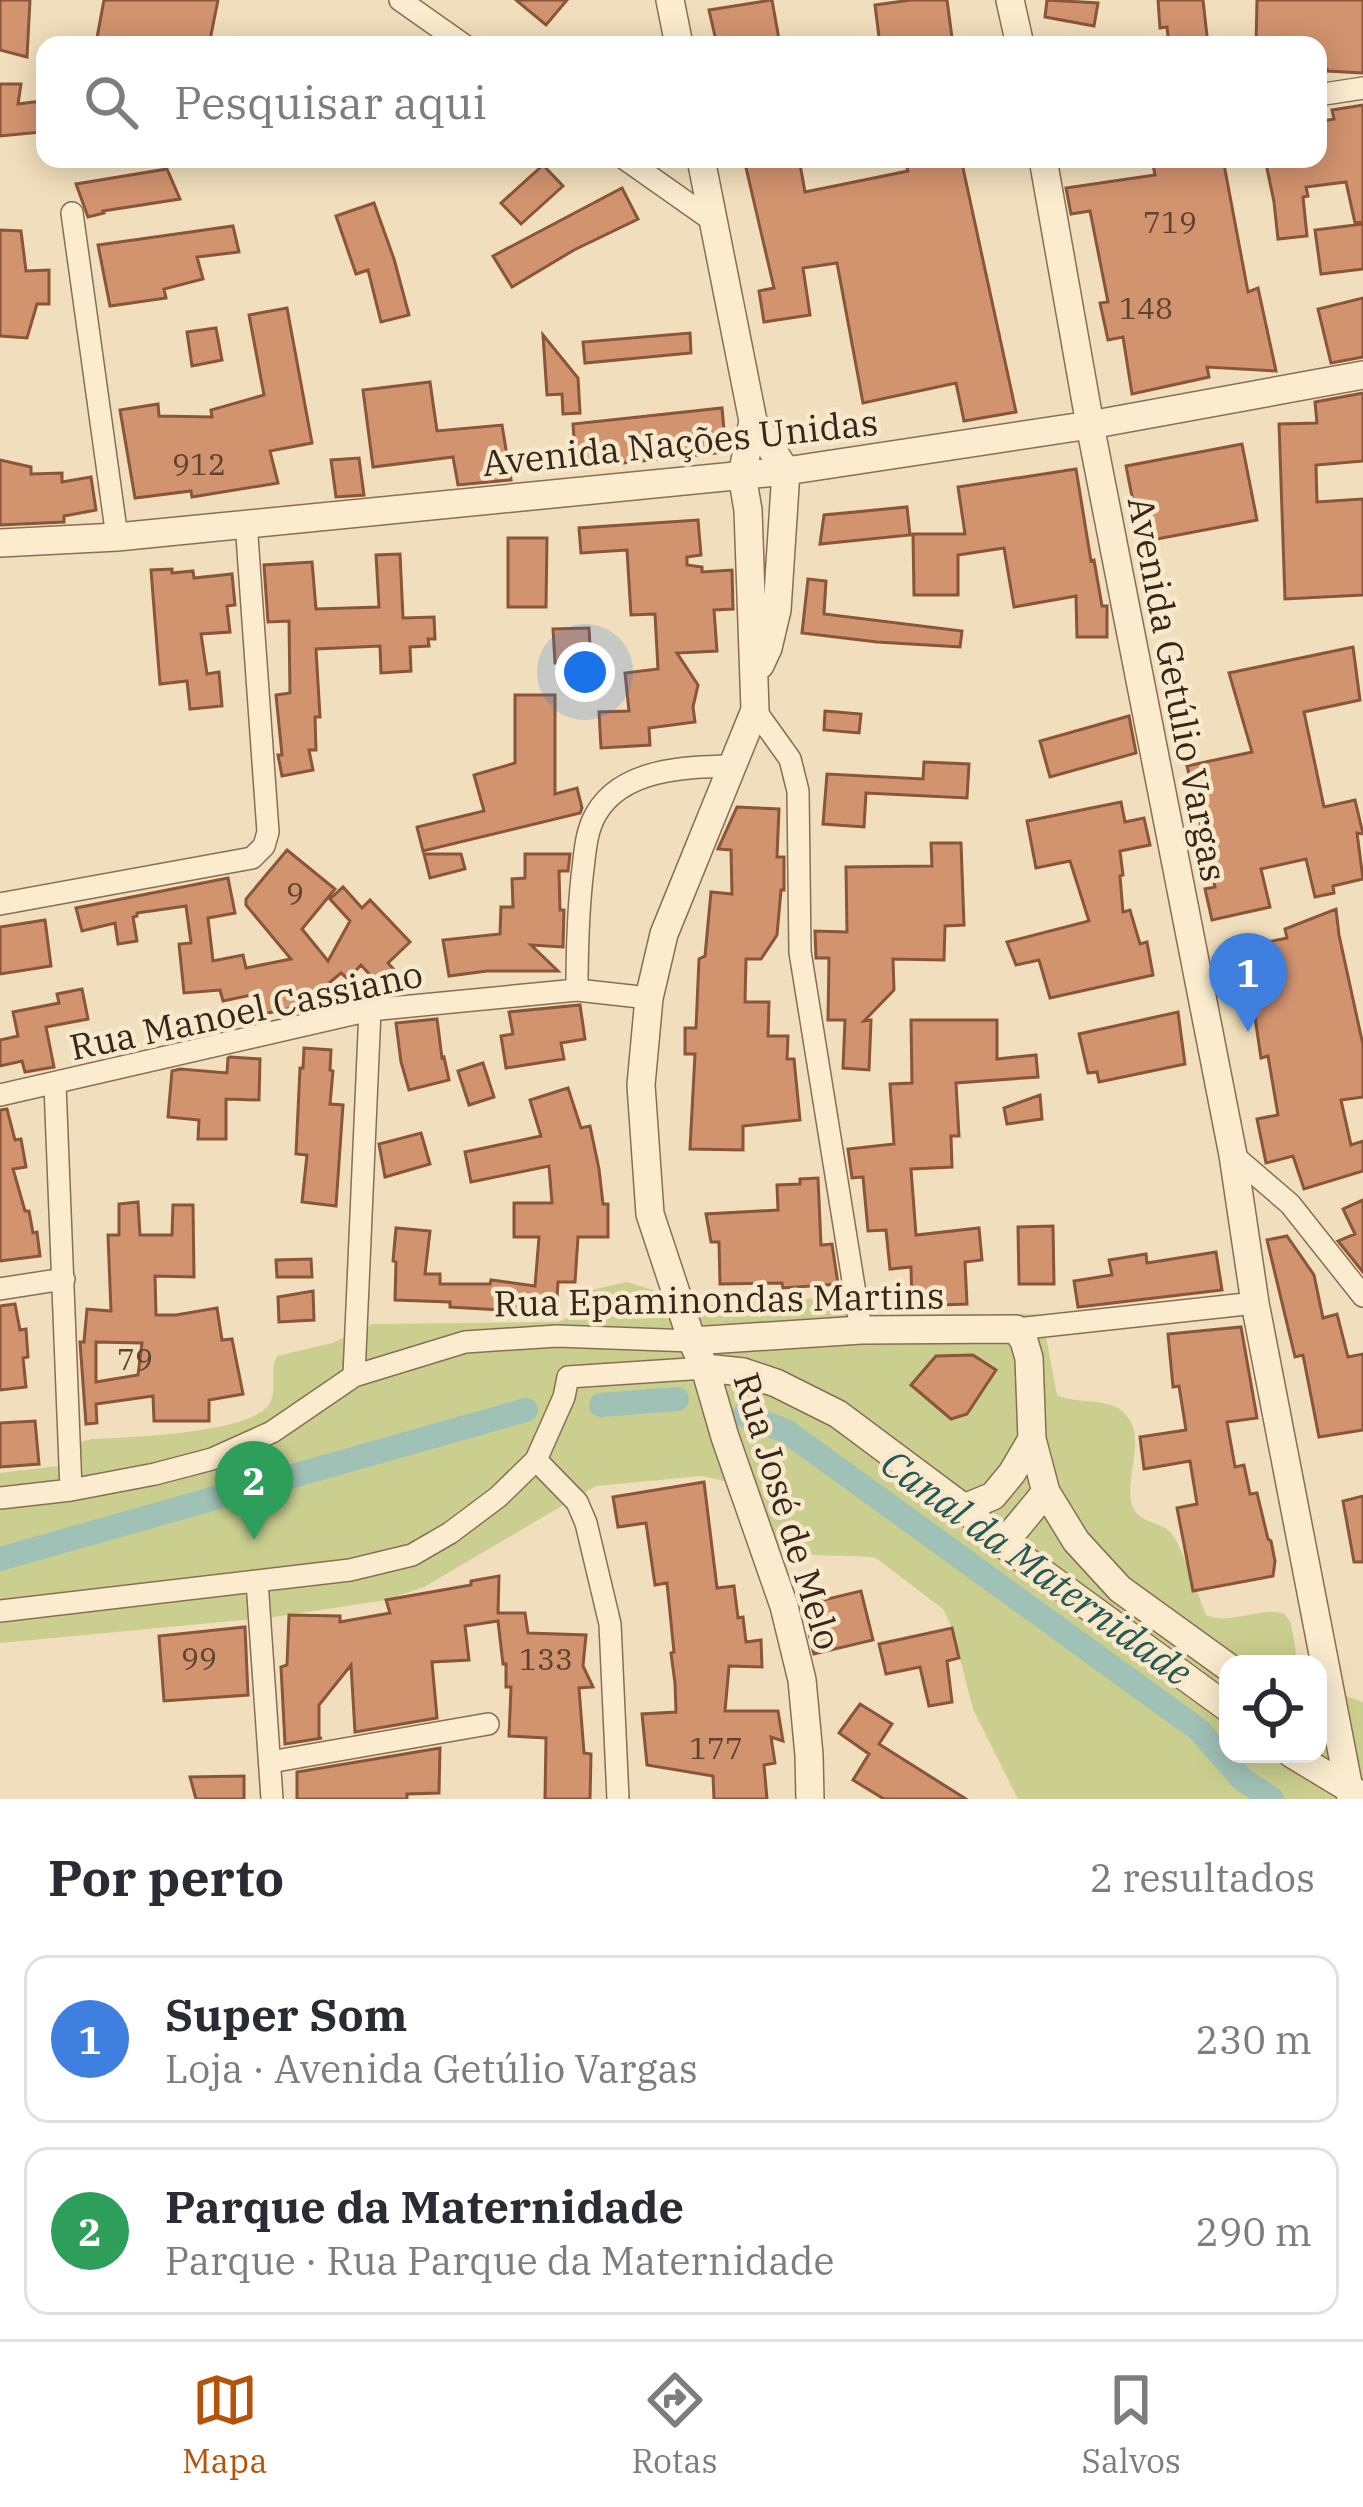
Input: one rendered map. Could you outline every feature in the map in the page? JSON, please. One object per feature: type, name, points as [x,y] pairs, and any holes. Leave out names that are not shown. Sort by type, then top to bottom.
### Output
[{"type":"street","points":[[400,0],[451,36]]},
{"type":"street","points":[[670,0],[677,36]]},
{"type":"street","points":[[1010,0],[1018,36]]},
{"type":"street","points":[[1327,94],[1363,88]]},
{"type":"street","points":[[638,168],[712,220]]},
{"type":"street","points":[[703,168],[753,421],[786,471],[777,610],[755,677]]},
{"type":"street","name":"Avenida Getúlio Vargas","points":[[1045,168],[1233,1155],[1255,1304],[1340,1740],[1355,1795]]},
{"type":"street","points":[[72,213],[117,537]]},
{"type":"street","name":"Avenida Nações Unidas","points":[[0,544],[117,537],[786,471],[1090,425],[1363,375]]},
{"type":"street","points":[[753,421],[742,475],[748,510],[755,677]]},
{"type":"street","points":[[0,904],[252,858],[264,846],[268,832],[246,522]]},
{"type":"street","name":"Rua José de Melo","points":[[755,677],[754,710],[664,934],[649,998],[641,1085],[650,1214],[784,1606],[802,1679],[810,1799]]},
{"type":"street","points":[[754,710],[790,759],[798,791],[800,952],[861,1330]]},
{"type":"street","points":[[577,990],[576,921],[586,842],[598,811],[622,788],[650,776],[682,767],[732,766]]},
{"type":"street","name":"Rua Manoel Cassiano","points":[[0,1095],[370,1010],[577,990],[649,998]]},
{"type":"street","points":[[354,1376],[370,1010]]},
{"type":"street","points":[[55,1085],[71,1490]]},
{"type":"street","points":[[1233,1155],[1290,1204],[1363,1296]]},
{"type":"street","points":[[0,1289],[64,1280]]},
{"type":"street","name":"Rua Epaminondas Martins","points":[[0,1498],[71,1490],[212,1459],[272,1432],[354,1376],[465,1342],[557,1336],[692,1341],[861,1330],[1016,1328],[1255,1304]]},
{"type":"street","points":[[1016,1328],[1029,1358],[1032,1439],[1046,1492],[1076,1541],[1120,1589],[1219,1660]]},
{"type":"street","points":[[0,1611],[350,1570],[412,1555],[482,1509],[536,1460],[568,1377],[557,1336]]},
{"type":"street","points":[[568,1377],[705,1368],[743,1372],[776,1383],[838,1414],[964,1508],[1003,1544],[1219,1701]]},
{"type":"street","points":[[964,1508],[993,1496],[1032,1439]]},
{"type":"street","points":[[536,1460],[577,1502],[586,1523],[610,1624],[618,1799]]},
{"type":"street","points":[[1003,1544],[1046,1492]]},
{"type":"street","points":[[257,1581],[272,1799]]},
{"type":"street","points":[[270,1762],[488,1724]]},
{"type":"street","points":[[1306,1763],[1355,1795]]},
{"type":"green space","points":[[627,1282],[698,1304],[824,1298],[872,1315],[1036,1314],[1043,1321],[1057,1395],[1112,1405],[1132,1425],[1132,1505],[1139,1515],[1174,1537],[1206,1615],[1225,1618],[1275,1612],[1285,1614],[1291,1624],[1296,1655],[1219,1655],[1219,1763],[1327,1763],[1327,1689],[1363,1702],[1363,1799],[1018,1799],[973,1709],[943,1609],[876,1558],[806,1554],[781,1547],[770,1534],[750,1487],[702,1476],[596,1486],[424,1587],[386,1600],[274,1617],[0,1643],[0,1473],[67,1465],[81,1442],[92,1439],[189,1432],[242,1421],[271,1401],[277,1356],[332,1343],[373,1324],[559,1322],[570,1316],[587,1291]]},
{"type":"building","points":[[0,0],[30,0],[27,57],[0,50]]},
{"type":"building","points":[[104,0],[218,0],[211,36],[97,36]]},
{"type":"building","points":[[516,0],[567,0],[546,25]]},
{"type":"building","points":[[772,0],[778,36],[715,36],[709,10]]},
{"type":"building","points":[[947,0],[952,36],[879,36],[875,5]]},
{"type":"building","points":[[1047,0],[1098,3],[1094,26],[1045,17]]},
{"type":"building","points":[[1158,0],[1203,0],[1207,36],[1168,36],[1167,27],[1160,28]]},
{"type":"building","points":[[1257,0],[1363,0],[1363,73],[1327,71],[1327,36],[1256,36]]},
{"type":"building","points":[[0,84],[21,84],[18,104],[36,102],[36,133],[0,136]]},
{"type":"building","points":[[1363,105],[1363,222],[1355,223],[1346,182],[1306,187],[1307,236],[1278,239],[1267,168],[1327,168],[1327,120],[1334,119],[1332,110]]},
{"type":"building","points":[[540,168],[546,168],[563,186],[521,224],[501,203]]},
{"type":"building","points":[[746,168],[801,168],[805,192],[907,168],[963,168],[1016,412],[964,421],[956,383],[863,403],[837,263],[803,268],[810,315],[764,322],[759,291],[774,288]]},
{"type":"building","points":[[1154,168],[1225,168],[1248,292],[1258,288],[1276,371],[1207,367],[1209,377],[1132,394],[1123,337],[1108,340],[1100,303],[1108,302],[1090,211],[1071,214],[1066,188],[1155,175]]},
{"type":"building","points":[[167,169],[180,199],[88,217],[76,184]]},
{"type":"building","points":[[622,188],[638,219],[512,287],[493,256]]},
{"type":"building","points":[[374,203],[409,315],[381,322],[368,270],[356,274],[336,216]]},
{"type":"building","points":[[1363,224],[1363,269],[1321,274],[1315,230]]},
{"type":"building","points":[[233,226],[239,252],[197,257],[203,279],[164,289],[166,298],[110,306],[98,245]]},
{"type":"building","points":[[0,230],[21,231],[26,271],[49,270],[49,304],[37,304],[27,338],[0,336]]},
{"type":"building","points":[[1363,298],[1363,357],[1331,363],[1318,309]]},
{"type":"building","points":[[287,308],[312,443],[270,451],[278,483],[192,497],[191,491],[135,498],[120,410],[158,404],[159,416],[212,417],[211,410],[264,395],[249,315]]},
{"type":"building","points":[[216,328],[222,360],[192,366],[187,332]]},
{"type":"building","points":[[690,333],[691,353],[585,363],[583,342]]},
{"type":"building","points":[[543,335],[578,378],[580,413],[563,414],[562,394],[547,395]]},
{"type":"building","points":[[430,382],[437,431],[502,425],[511,480],[458,485],[453,457],[373,467],[363,390]]},
{"type":"building","points":[[1363,393],[1363,461],[1316,465],[1317,502],[1363,499],[1363,595],[1285,599],[1279,424],[1317,423],[1315,402]]},
{"type":"building","points":[[722,408],[726,452],[576,468],[573,424]]},
{"type":"building","points":[[1242,444],[1257,520],[1141,542],[1126,466]]},
{"type":"building","points":[[359,458],[364,495],[336,497],[331,460]]},
{"type":"building","points":[[0,460],[31,467],[31,474],[62,473],[62,482],[91,477],[96,510],[64,516],[64,522],[0,525]]},
{"type":"building","points":[[1076,469],[1091,561],[1102,606],[1107,606],[1107,637],[1077,637],[1076,596],[1014,607],[1004,548],[958,555],[958,595],[914,595],[913,534],[965,534],[958,487]]},
{"type":"building","points":[[907,507],[910,535],[820,544],[824,515]]},
{"type":"building","points":[[698,520],[701,555],[687,557],[687,565],[702,567],[702,572],[732,570],[733,609],[714,610],[717,651],[677,653],[698,685],[695,722],[649,728],[650,745],[601,748],[599,712],[629,711],[625,673],[658,669],[655,614],[631,615],[627,550],[581,553],[579,528]]},
{"type":"building","points":[[508,538],[547,538],[546,607],[508,607]]},
{"type":"building","points":[[400,554],[403,618],[434,617],[435,639],[428,639],[429,646],[410,647],[411,671],[381,673],[380,646],[316,649],[320,717],[315,717],[316,750],[309,750],[313,770],[282,776],[276,695],[290,693],[289,621],[268,622],[264,565],[312,562],[316,609],[379,607],[376,555]]},
{"type":"building","points":[[172,569],[172,573],[193,571],[194,578],[232,574],[235,605],[227,606],[230,632],[201,634],[207,674],[219,672],[222,706],[190,709],[187,681],[160,684],[151,570]]},
{"type":"building","points":[[808,579],[826,581],[824,614],[962,631],[960,647],[802,633]]},
{"type":"building","points":[[589,628],[591,662],[555,663],[553,629]]},
{"type":"building","points":[[1353,647],[1360,700],[1304,712],[1324,807],[1355,800],[1363,834],[1357,833],[1363,879],[1333,886],[1334,893],[1315,897],[1306,859],[1261,869],[1270,907],[1212,920],[1205,889],[1215,887],[1187,766],[1252,752],[1229,673]]},
{"type":"building","points":[[515,695],[555,695],[555,794],[577,788],[580,813],[423,851],[417,827],[484,811],[474,775],[515,763]]},
{"type":"building","points":[[825,711],[861,714],[859,733],[824,730]]},
{"type":"building","points":[[1129,716],[1136,753],[1050,777],[1040,741]]},
{"type":"building","points":[[924,762],[969,764],[967,798],[866,793],[864,827],[823,824],[827,774],[923,779]]},
{"type":"building","points":[[1121,802],[1125,822],[1144,818],[1150,845],[1120,851],[1120,876],[1123,912],[1130,910],[1140,944],[1147,942],[1153,975],[1050,998],[1039,960],[1016,965],[1007,942],[1089,921],[1070,861],[1036,868],[1027,821]]},
{"type":"building","points":[[737,807],[779,809],[777,857],[784,857],[784,890],[777,935],[761,959],[746,959],[745,1002],[769,1002],[768,1036],[788,1036],[787,1059],[794,1059],[800,1120],[743,1126],[743,1150],[690,1149],[695,1054],[685,1054],[685,1028],[696,1028],[699,959],[705,956],[711,892],[732,894],[731,850],[718,849]]},
{"type":"building","points":[[931,843],[961,843],[964,925],[945,926],[944,960],[893,959],[894,990],[864,1021],[871,1020],[869,1070],[843,1068],[845,1020],[828,1020],[829,958],[816,958],[815,931],[847,932],[846,867],[932,866]]},
{"type":"building","points":[[287,850],[335,889],[302,929],[328,961],[350,921],[330,899],[343,887],[362,908],[370,900],[410,942],[388,963],[406,983],[383,989],[361,965],[348,979],[341,973],[312,997],[316,1003],[259,1015],[256,994],[223,1001],[220,990],[184,993],[179,944],[191,943],[186,906],[137,913],[133,917],[137,941],[118,944],[115,923],[82,931],[76,908],[228,878],[235,913],[208,918],[213,961],[243,955],[246,968],[291,959],[246,905]]},
{"type":"building","points":[[424,854],[461,854],[465,869],[430,878]]},
{"type":"building","points":[[525,854],[570,854],[568,871],[559,871],[563,947],[531,945],[558,971],[449,976],[443,940],[500,934],[501,907],[513,907],[512,879],[525,878]]},
{"type":"building","points":[[1336,909],[1363,1045],[1363,1097],[1341,1100],[1351,1145],[1363,1141],[1363,1171],[1304,1189],[1293,1156],[1266,1163],[1257,1119],[1278,1115],[1268,1056],[1261,1058],[1249,977],[1239,979],[1234,949],[1287,938],[1285,929]]},
{"type":"building","points":[[45,920],[51,966],[0,974],[0,927]]},
{"type":"building","points":[[82,989],[88,1019],[46,1027],[54,1067],[25,1072],[22,1061],[0,1066],[0,1040],[18,1036],[13,1012],[59,1003],[57,994]]},
{"type":"building","points":[[580,1005],[585,1039],[561,1043],[564,1059],[506,1068],[501,1036],[513,1034],[509,1012]]},
{"type":"building","points":[[1178,1012],[1185,1064],[1099,1082],[1097,1072],[1088,1073],[1079,1034]]},
{"type":"building","points":[[437,1019],[449,1080],[409,1090],[396,1023]]},
{"type":"building","points":[[911,1020],[997,1020],[997,1059],[1036,1055],[1038,1077],[956,1083],[959,1136],[951,1136],[952,1167],[911,1169],[916,1235],[979,1228],[982,1260],[965,1262],[967,1304],[912,1306],[911,1267],[890,1269],[886,1230],[868,1231],[863,1177],[852,1178],[848,1149],[894,1144],[890,1084],[912,1083]]},
{"type":"building","points":[[304,1048],[331,1050],[330,1104],[343,1105],[336,1206],[302,1202],[307,1155],[296,1154]]},
{"type":"building","points":[[230,1057],[260,1059],[259,1100],[226,1099],[226,1139],[198,1139],[199,1120],[168,1117],[172,1071],[227,1073]]},
{"type":"building","points":[[483,1063],[494,1097],[469,1105],[458,1071]]},
{"type":"building","points":[[568,1088],[581,1128],[590,1126],[603,1204],[608,1204],[608,1237],[578,1237],[575,1282],[558,1282],[556,1313],[395,1300],[396,1228],[430,1231],[425,1274],[440,1274],[440,1284],[490,1284],[491,1280],[535,1286],[539,1237],[514,1237],[514,1203],[552,1203],[549,1166],[471,1182],[465,1152],[541,1136],[530,1100]]},
{"type":"building","points":[[1040,1095],[1042,1119],[1007,1124],[1004,1108]]},
{"type":"building","points":[[7,1109],[15,1140],[21,1139],[26,1167],[13,1169],[33,1233],[37,1232],[40,1256],[0,1261],[0,1110]]},
{"type":"building","points":[[421,1133],[430,1164],[385,1177],[379,1144]]},
{"type":"building","points":[[818,1178],[821,1245],[832,1244],[838,1284],[783,1288],[782,1283],[720,1284],[719,1242],[711,1242],[706,1214],[778,1210],[777,1185]]},
{"type":"building","points":[[1363,1200],[1363,1272],[1338,1241],[1355,1234],[1343,1209]]},
{"type":"building","points":[[138,1202],[140,1235],[172,1235],[173,1205],[193,1205],[194,1277],[155,1276],[156,1315],[217,1308],[222,1340],[232,1339],[243,1394],[209,1400],[209,1421],[154,1421],[153,1396],[96,1404],[97,1423],[86,1424],[80,1342],[84,1342],[87,1309],[111,1311],[108,1235],[119,1235],[119,1204]],"holes":[[[96,1342],[142,1343],[138,1375],[96,1382]]]},
{"type":"building","points":[[1053,1226],[1054,1284],[1019,1284],[1018,1227]]},
{"type":"building","points":[[1287,1236],[1314,1275],[1323,1318],[1337,1314],[1348,1357],[1363,1354],[1363,1430],[1319,1437],[1303,1355],[1295,1357],[1267,1240]]},
{"type":"building","points":[[1216,1252],[1222,1290],[1078,1307],[1074,1281],[1112,1275],[1109,1260],[1146,1254],[1147,1263]]},
{"type":"building","points":[[311,1259],[312,1277],[277,1277],[276,1260]]},
{"type":"building","points":[[313,1291],[314,1320],[279,1322],[278,1297]]},
{"type":"building","points":[[15,1304],[20,1330],[26,1329],[26,1387],[0,1390],[0,1306]]},
{"type":"building","points":[[1241,1327],[1257,1418],[1227,1422],[1235,1467],[1244,1465],[1250,1494],[1257,1493],[1275,1561],[1273,1576],[1193,1591],[1177,1508],[1197,1504],[1190,1461],[1144,1469],[1140,1437],[1186,1430],[1179,1386],[1173,1387],[1168,1334]]},
{"type":"building","points":[[973,1355],[996,1370],[967,1414],[951,1419],[911,1385],[936,1356]]},
{"type":"building","points":[[35,1421],[39,1464],[0,1467],[0,1423]]},
{"type":"building","points":[[704,1482],[717,1588],[734,1586],[746,1642],[761,1640],[762,1667],[729,1666],[725,1711],[778,1711],[783,1741],[771,1737],[775,1763],[764,1765],[767,1799],[714,1799],[713,1776],[647,1765],[642,1714],[676,1712],[667,1583],[655,1585],[646,1523],[618,1527],[613,1497]]},
{"type":"building","points":[[1363,1496],[1363,1562],[1354,1562],[1343,1501]]},
{"type":"building","points":[[499,1576],[498,1613],[525,1613],[528,1633],[586,1635],[583,1666],[593,1687],[579,1688],[584,1753],[591,1754],[590,1799],[545,1799],[546,1738],[509,1736],[511,1687],[506,1687],[498,1621],[465,1626],[469,1660],[432,1662],[437,1718],[355,1732],[351,1665],[319,1705],[322,1738],[285,1744],[281,1667],[287,1665],[289,1615],[340,1616],[340,1622],[390,1613],[386,1600]]},
{"type":"building","points":[[861,1591],[873,1640],[814,1654],[802,1605]]},
{"type":"building","points":[[245,1627],[248,1695],[164,1701],[159,1636]]},
{"type":"building","points":[[952,1628],[959,1658],[947,1661],[952,1702],[929,1706],[920,1667],[886,1674],[879,1644]]},
{"type":"building","points":[[860,1704],[892,1724],[879,1744],[966,1799],[884,1799],[853,1780],[869,1754],[839,1733]]},
{"type":"building","points":[[440,1748],[439,1793],[407,1794],[407,1799],[297,1799],[297,1772]]},
{"type":"building","points":[[244,1776],[244,1799],[196,1799],[190,1777]]},
{"type":"waterway","name":"Canal da Maternidade","points":[[601,1405],[677,1399]]},
{"type":"waterway","name":"Canal da Maternidade","points":[[0,1559],[526,1410]]},
{"type":"waterway","name":"Canal da Maternidade","points":[[744,1415],[786,1431],[1199,1730],[1242,1779],[1272,1799]]},
{"type":"place","name":"Super Som","points":[[1248,1032]]},
{"type":"place","name":"Parque da Maternidade","points":[[254,1540]]}]
